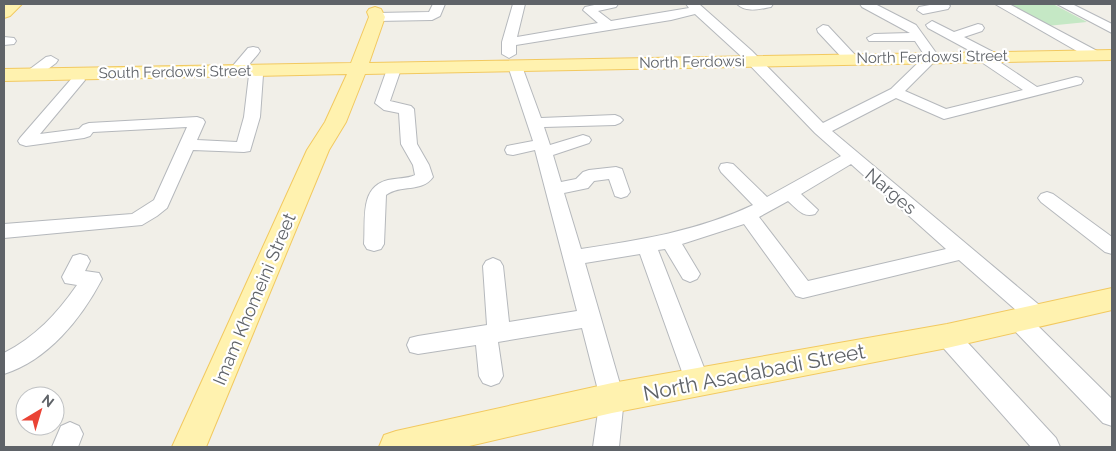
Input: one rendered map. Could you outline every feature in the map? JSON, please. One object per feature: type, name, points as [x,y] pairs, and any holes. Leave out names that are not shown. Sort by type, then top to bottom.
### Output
[{"type":"main road","name":"Imam Khomeini Street","points":[[190,447],[318,150],[316,140],[320,124],[351,70],[377,11]]},
{"type":"main road","name":"North Ferdowsi Street","points":[[753,61],[1107,55]]},
{"type":"main road","name":"North Ferdowsi","points":[[351,70],[732,66],[753,61]]},
{"type":"main road","name":"North Ferdowsi","points":[[351,70],[393,72],[511,67]]},
{"type":"main road","name":"South Ferdowsi Street","points":[[4,76],[351,70]]},
{"type":"main road","name":"South Ferdowsi Street","points":[[4,81],[256,75],[351,70]]},
{"type":"main road","name":"North Asadabadi Street","points":[[402,446],[612,398],[947,336],[1112,299]]},
{"type":"street","points":[[377,11],[432,16],[436,13],[439,4]]},
{"type":"street","points":[[519,4],[509,42],[511,67],[535,123],[543,148],[612,398],[606,447]]},
{"type":"street","points":[[608,25],[589,10],[612,4]]},
{"type":"street","points":[[743,4],[751,7],[767,4]]},
{"type":"street","points":[[821,130],[896,92],[932,57],[912,28],[866,4]]},
{"type":"street","points":[[923,10],[944,6],[941,4]]},
{"type":"street","points":[[1063,4],[1112,29]]},
{"type":"street","points":[[509,42],[671,16],[695,7],[753,61]]},
{"type":"street","points":[[1004,9],[1107,55]]},
{"type":"street","points":[[1083,14],[1112,15]]},
{"type":"street","points":[[932,25],[986,56],[1035,92]]},
{"type":"street","points":[[954,36],[978,28]]},
{"type":"street","points":[[823,29],[851,59]]},
{"type":"street","points":[[874,38],[919,36]]},
{"type":"street","points":[[236,71],[253,51]]},
{"type":"street","points":[[31,75],[51,60]]},
{"type":"street","name":"Narges","points":[[753,61],[821,130],[962,252],[1027,317],[1112,415]]},
{"type":"street","points":[[374,244],[378,191],[390,186],[419,181],[424,177],[421,165],[409,144],[406,109],[389,107],[382,103],[393,72]]},
{"type":"street","points":[[187,145],[244,147],[252,117],[256,75]]},
{"type":"street","points":[[4,231],[135,220],[162,204],[197,122],[89,128],[84,133],[26,140],[78,80]]},
{"type":"street","points":[[896,92],[944,114],[1076,81]]},
{"type":"street","points":[[535,123],[615,120]]},
{"type":"street","points":[[513,150],[543,148],[583,140]]},
{"type":"street","points":[[573,258],[647,246],[747,215],[851,156]]},
{"type":"street","points":[[727,168],[764,205]]},
{"type":"street","points":[[554,189],[582,184],[589,176],[616,173],[621,192]]},
{"type":"street","points":[[788,192],[809,210]]},
{"type":"street","points":[[1047,198],[1112,247]]},
{"type":"street","points":[[747,215],[803,290],[962,252]]},
{"type":"street","points":[[670,240],[690,274]]},
{"type":"street","points":[[647,246],[698,383]]},
{"type":"street","points":[[4,364],[22,355],[52,334],[71,312],[92,279],[72,277],[80,261]]},
{"type":"street","points":[[491,376],[493,266]]},
{"type":"street","points":[[418,345],[590,318]]},
{"type":"street","points":[[947,336],[1047,447]]},
{"type":"green space","points":[[1006,4],[1053,4],[1087,22],[1047,26]]}]
